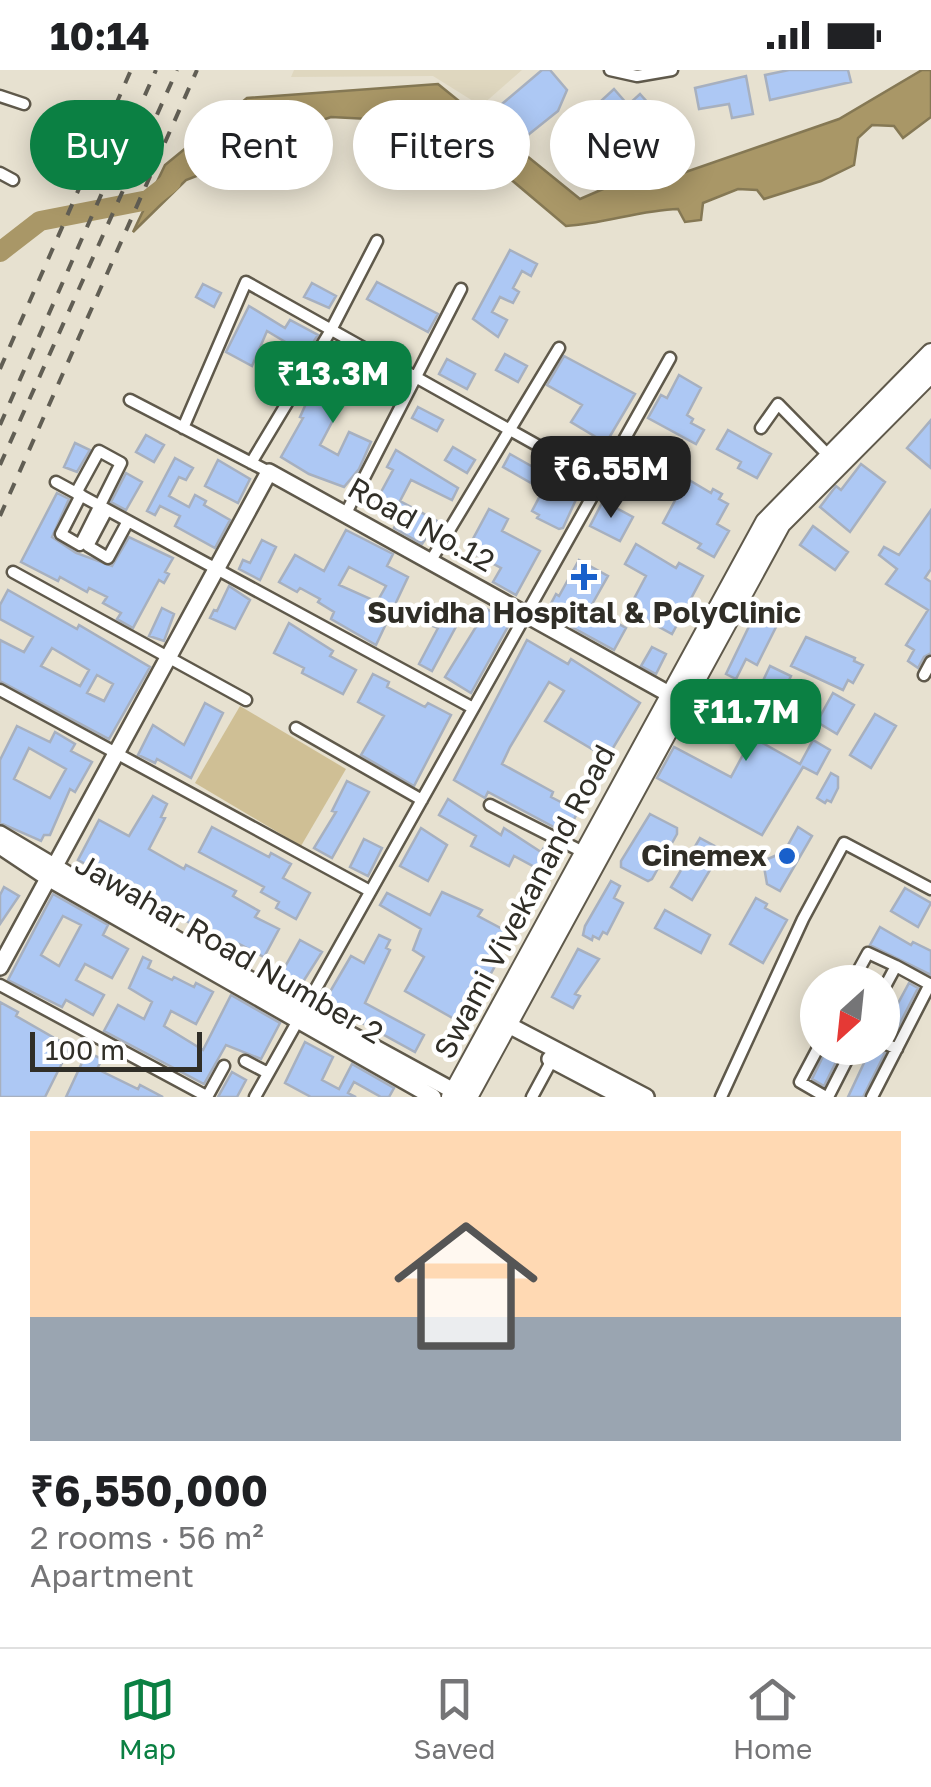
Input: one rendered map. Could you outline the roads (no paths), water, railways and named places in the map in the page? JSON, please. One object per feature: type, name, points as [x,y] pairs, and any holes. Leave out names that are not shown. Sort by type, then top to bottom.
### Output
[{"type":"main road","name":"Swami Vivekanand Road","points":[[498,1025],[583,852],[777,531],[829,456],[931,353]]},
{"type":"main road","name":"Swami Vivekanand Road","points":[[814,480],[931,373]]},
{"type":"main road","name":"Swami Vivekanand Road","points":[[459,1096],[676,698]]},
{"type":"street","points":[[610,70],[637,76],[672,70]]},
{"type":"street","points":[[0,113],[3,97],[24,104]]},
{"type":"street","points":[[0,173],[13,180]]},
{"type":"street","points":[[251,463],[331,330],[377,241]]},
{"type":"street","points":[[183,428],[246,282],[601,481]]},
{"type":"street","points":[[345,515],[461,289]]},
{"type":"street","points":[[430,562],[559,348]]},
{"type":"street","points":[[255,1097],[670,358]]},
{"type":"street","name":"Road No.12","points":[[130,400],[676,698]]},
{"type":"street","points":[[761,428],[778,404],[829,456]]},
{"type":"street","points":[[103,508],[80,544],[62,536],[100,452],[121,465],[88,546],[108,558],[127,524]]},
{"type":"street","points":[[0,967],[268,472]]},
{"type":"street","points":[[56,482],[127,524],[474,708]]},
{"type":"street","points":[[13,572],[246,700]]},
{"type":"street","points":[[924,674],[931,662]]},
{"type":"street","points":[[0,690],[370,891]]},
{"type":"street","points":[[296,728],[422,800]]},
{"type":"street","points":[[490,805],[583,852]]},
{"type":"street","name":"Jawahar Road Number 2","points":[[0,834],[51,872],[181,948],[459,1096]]},
{"type":"street","points":[[721,1097],[803,919],[844,842],[931,889]]},
{"type":"street","name":"Jawahar Road Number 2","points":[[0,846],[126,910],[181,948]]},
{"type":"street","points":[[862,965],[869,953],[894,965]]},
{"type":"street","points":[[900,968],[930,984],[900,1041]]},
{"type":"street","points":[[0,985],[207,1097],[224,1066]]},
{"type":"street","name":"Jawahar Road Number 2","points":[[302,1014],[433,1097]]},
{"type":"street","points":[[498,1025],[552,1060],[622,1097]]},
{"type":"street","points":[[498,1025],[646,1097]]},
{"type":"street","points":[[532,1097],[552,1060]]},
{"type":"street","points":[[245,1061],[268,1074]]},
{"type":"street","points":[[809,1065],[800,1082],[827,1097],[844,1065]]},
{"type":"street","points":[[872,1097],[888,1065]]},
{"type":"waterway","points":[[0,252],[40,221],[148,200],[171,182]]},
{"type":"railway","points":[[0,369],[131,70]]},
{"type":"railway","points":[[0,425],[156,70]]},
{"type":"railway","points":[[0,465],[177,70]]},
{"type":"railway","points":[[0,516],[197,70]]},
{"type":"place","name":"Suvidha Hospital & PolyClinic","points":[[584,577]]},
{"type":"place","name":"Cinemex","points":[[787,856]]}]
